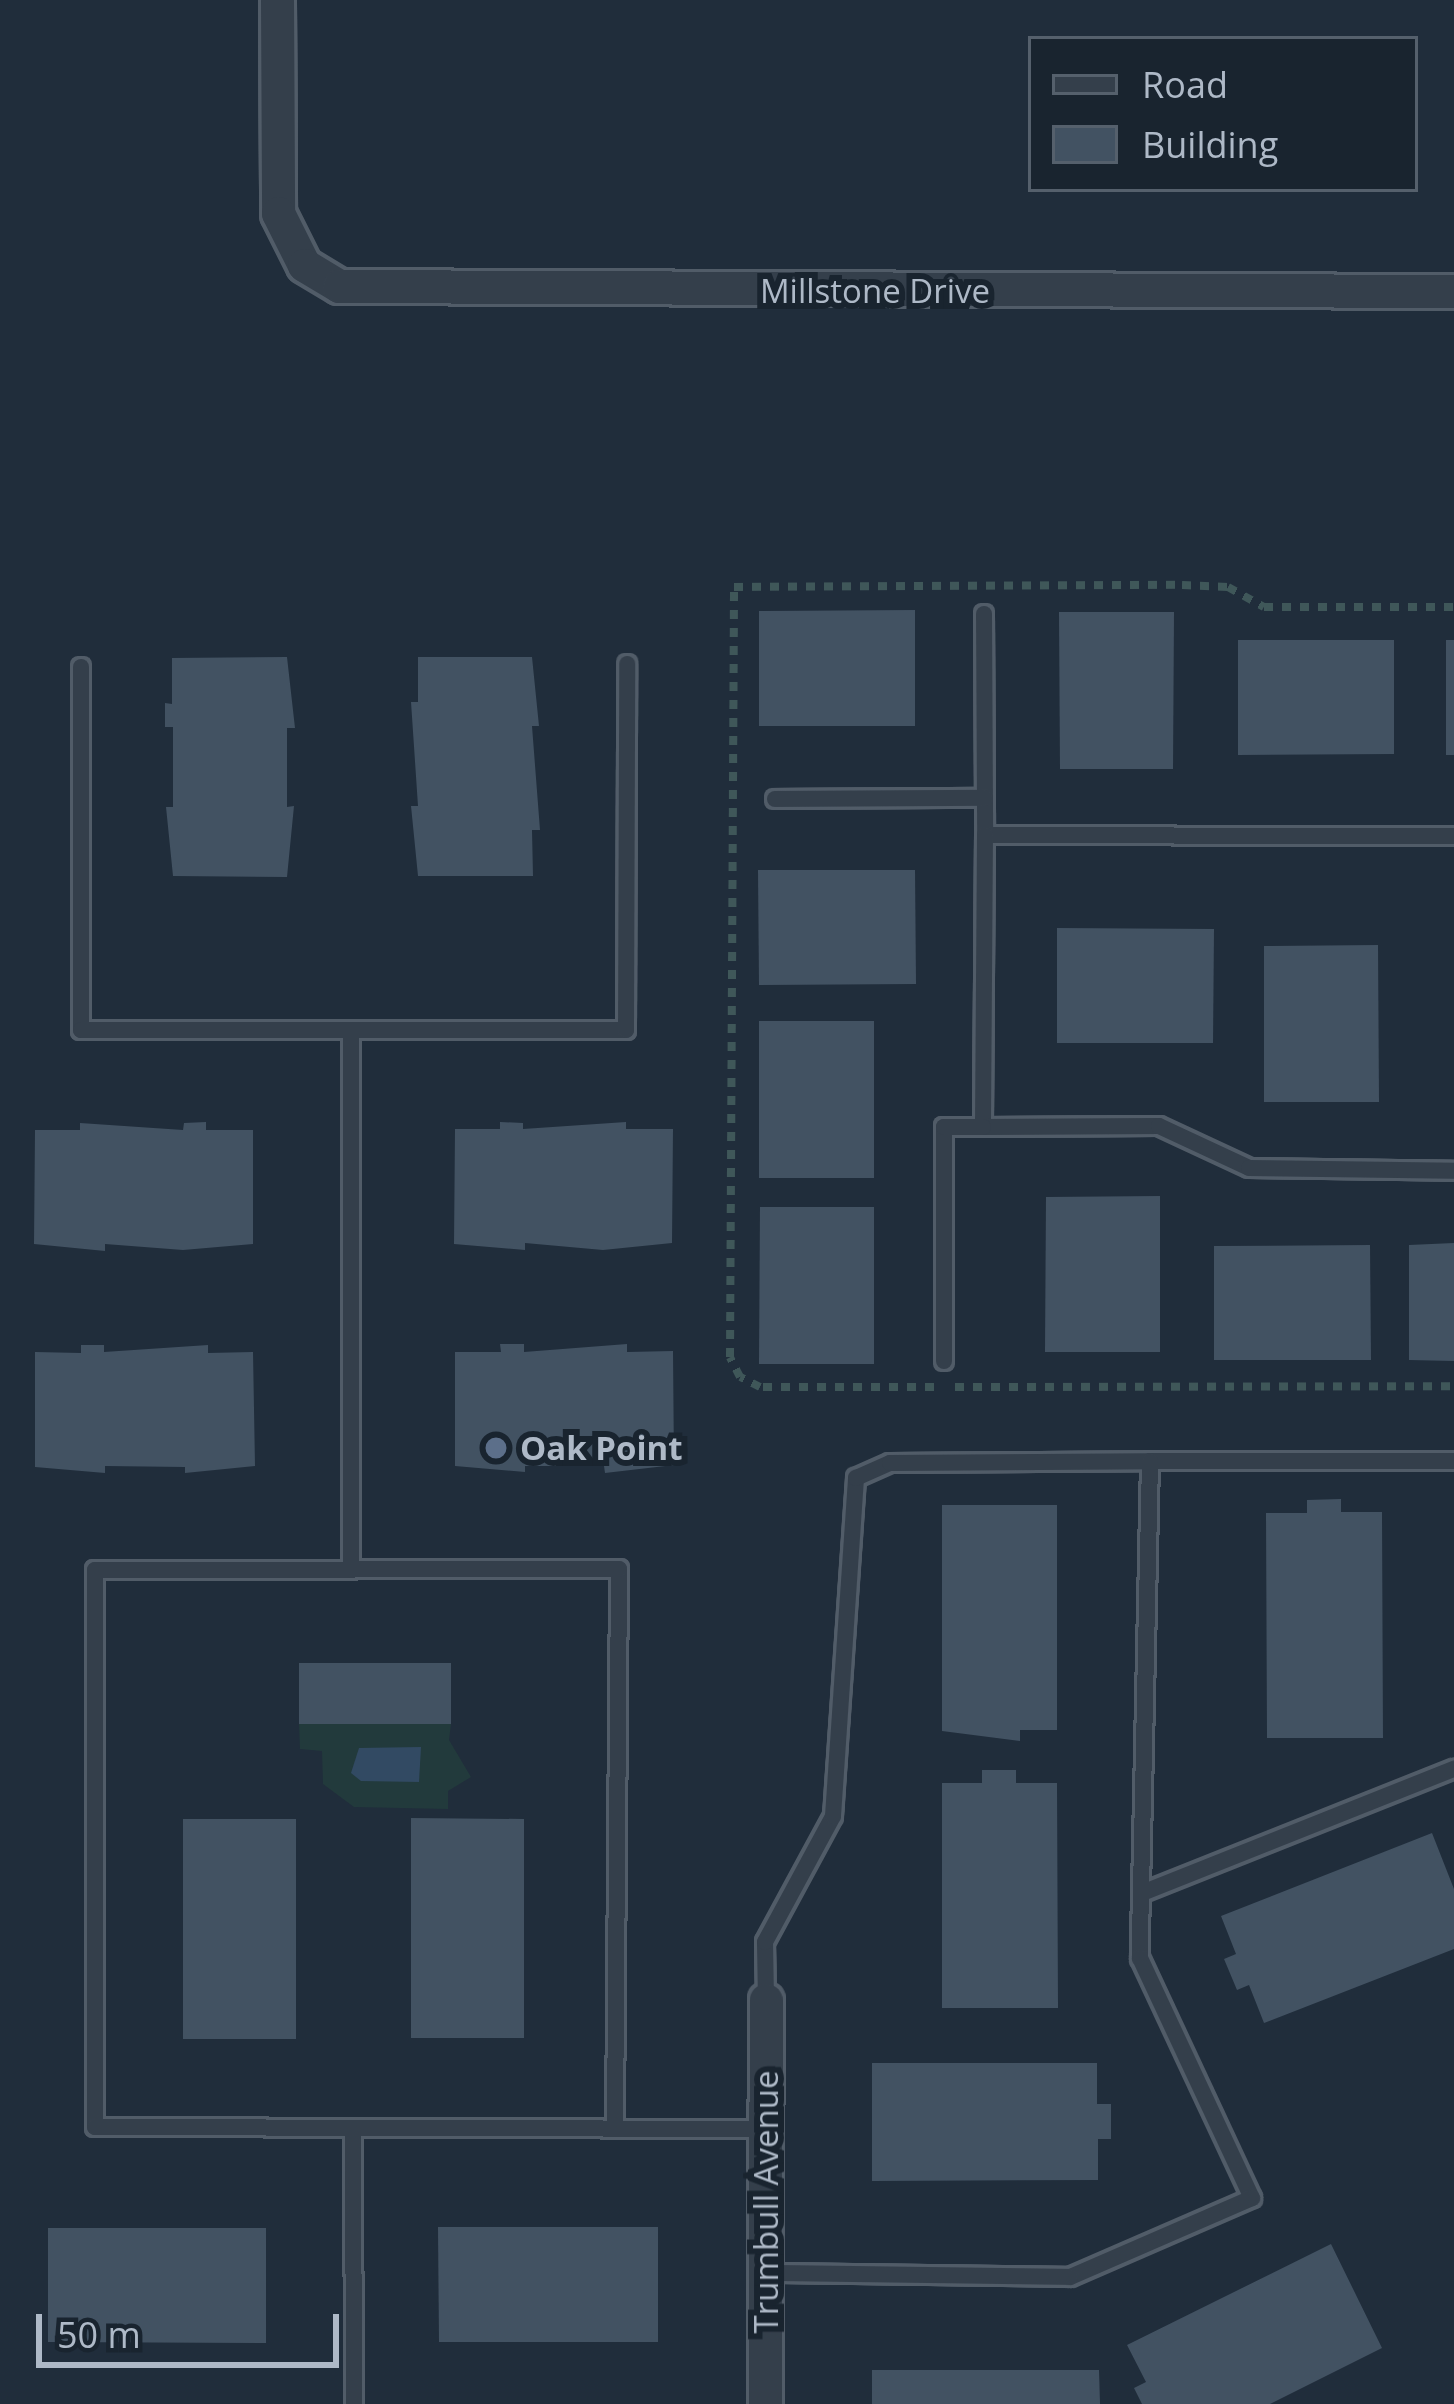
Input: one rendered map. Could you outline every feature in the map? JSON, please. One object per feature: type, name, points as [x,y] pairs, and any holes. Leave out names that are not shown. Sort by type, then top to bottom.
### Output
[{"type":"street","name":"Millstone Drive","points":[[278,0],[278,212],[304,265],[339,286],[374,291],[1454,291]]},
{"type":"street","name":"Trumbull Avenue","points":[[765,2404],[766,2000]]},
{"type":"lane","points":[[983,1126],[985,614]]},
{"type":"lane","points":[[81,667],[81,1030],[626,1030],[626,664]]},
{"type":"lane","points":[[775,799],[986,798]]},
{"type":"lane","points":[[985,835],[1454,836]]},
{"type":"lane","points":[[351,1030],[351,1570]]},
{"type":"lane","points":[[944,1361],[944,1126],[1159,1126],[1249,1168],[1454,1171]]},
{"type":"lane","points":[[767,2273],[1070,2277],[1252,2198],[1140,1958],[1150,1460]]},
{"type":"lane","points":[[766,2000],[765,1942],[833,1816],[856,1478],[890,1463],[1454,1461]]},
{"type":"lane","points":[[615,2129],[619,1569],[95,1570],[95,2127],[353,2129],[615,2129],[765,2129]]},
{"type":"lane","points":[[1142,1893],[1454,1769]]},
{"type":"lane","points":[[353,2129],[354,2404]]},
{"type":"green space","points":[[299,1724],[451,1724],[449,1740],[471,1777],[448,1791],[448,1809],[354,1807],[323,1784],[322,1751],[300,1749]]},
{"type":"water","points":[[421,1747],[419,1782],[361,1781],[351,1773],[359,1748]]},
{"type":"building","points":[[915,610],[915,726],[759,726],[759,611]]},
{"type":"building","points":[[1059,612],[1174,612],[1173,769],[1060,769]]},
{"type":"building","points":[[1238,640],[1394,640],[1394,754],[1238,755]]},
{"type":"building","points":[[1446,640],[1454,640],[1454,755],[1446,755]]},
{"type":"building","points":[[287,657],[295,728],[287,728],[287,807],[294,806],[287,877],[173,876],[166,807],[173,807],[173,727],[165,727],[165,703],[172,704],[172,658]]},
{"type":"building","points":[[418,657],[532,657],[539,726],[532,726],[540,830],[532,830],[533,876],[418,876],[411,806],[418,806],[411,702],[418,702]]},
{"type":"building","points":[[758,870],[915,870],[916,984],[759,985]]},
{"type":"building","points":[[1057,928],[1214,929],[1213,1043],[1057,1043]]},
{"type":"building","points":[[1378,945],[1379,1102],[1264,1102],[1264,946]]},
{"type":"building","points":[[759,1021],[874,1021],[874,1178],[759,1178]]},
{"type":"building","points":[[206,1122],[206,1130],[253,1130],[253,1244],[183,1250],[105,1244],[105,1251],[34,1244],[35,1130],[80,1130],[80,1123],[183,1130],[184,1123]]},
{"type":"building","points":[[500,1122],[523,1123],[523,1129],[626,1122],[626,1129],[673,1129],[672,1243],[603,1250],[525,1243],[525,1250],[454,1244],[455,1129],[500,1129]]},
{"type":"building","points":[[1160,1196],[1160,1352],[1045,1352],[1046,1197]]},
{"type":"building","points":[[760,1207],[874,1207],[874,1364],[759,1364]]},
{"type":"building","points":[[1454,1243],[1454,1361],[1409,1360],[1409,1245]]},
{"type":"building","points":[[1370,1245],[1371,1360],[1214,1360],[1214,1246]]},
{"type":"building","points":[[500,1344],[524,1344],[524,1352],[627,1344],[627,1352],[673,1351],[674,1465],[605,1473],[604,1466],[525,1466],[525,1472],[455,1466],[455,1352],[501,1352]]},
{"type":"building","points":[[81,1345],[104,1345],[104,1352],[208,1345],[208,1353],[253,1352],[255,1466],[185,1473],[185,1467],[105,1466],[105,1473],[35,1467],[35,1352],[81,1353]]},
{"type":"building","points":[[1341,1499],[1341,1512],[1382,1512],[1383,1738],[1267,1738],[1266,1513],[1307,1513],[1307,1500]]},
{"type":"building","points":[[942,1505],[1057,1505],[1057,1730],[1020,1730],[1020,1741],[942,1731]]},
{"type":"building","points":[[299,1663],[451,1663],[451,1724],[299,1724]]},
{"type":"building","points":[[982,1770],[1016,1770],[1016,1783],[1057,1783],[1058,2008],[942,2008],[942,1783],[982,1783]]},
{"type":"building","points":[[411,1818],[524,1819],[524,2038],[411,2038]]},
{"type":"building","points":[[183,1819],[296,1819],[296,2039],[183,2039]]},
{"type":"building","points":[[1432,1833],[1454,1889],[1454,1949],[1264,2023],[1249,1985],[1237,1990],[1224,1959],[1236,1954],[1221,1916]]},
{"type":"building","points":[[872,2063],[1097,2063],[1097,2104],[1111,2104],[1111,2139],[1098,2139],[1098,2180],[872,2181]]},
{"type":"building","points":[[438,2227],[658,2227],[658,2342],[439,2342]]},
{"type":"building","points":[[48,2228],[266,2228],[266,2343],[48,2342]]},
{"type":"building","points":[[1331,2244],[1382,2348],[1270,2404],[1142,2404],[1134,2388],[1146,2382],[1127,2345]]},
{"type":"building","points":[[872,2370],[1099,2370],[1100,2404],[872,2404]]},
{"type":"place","name":"Oak Point","points":[[496,1448]]}]
